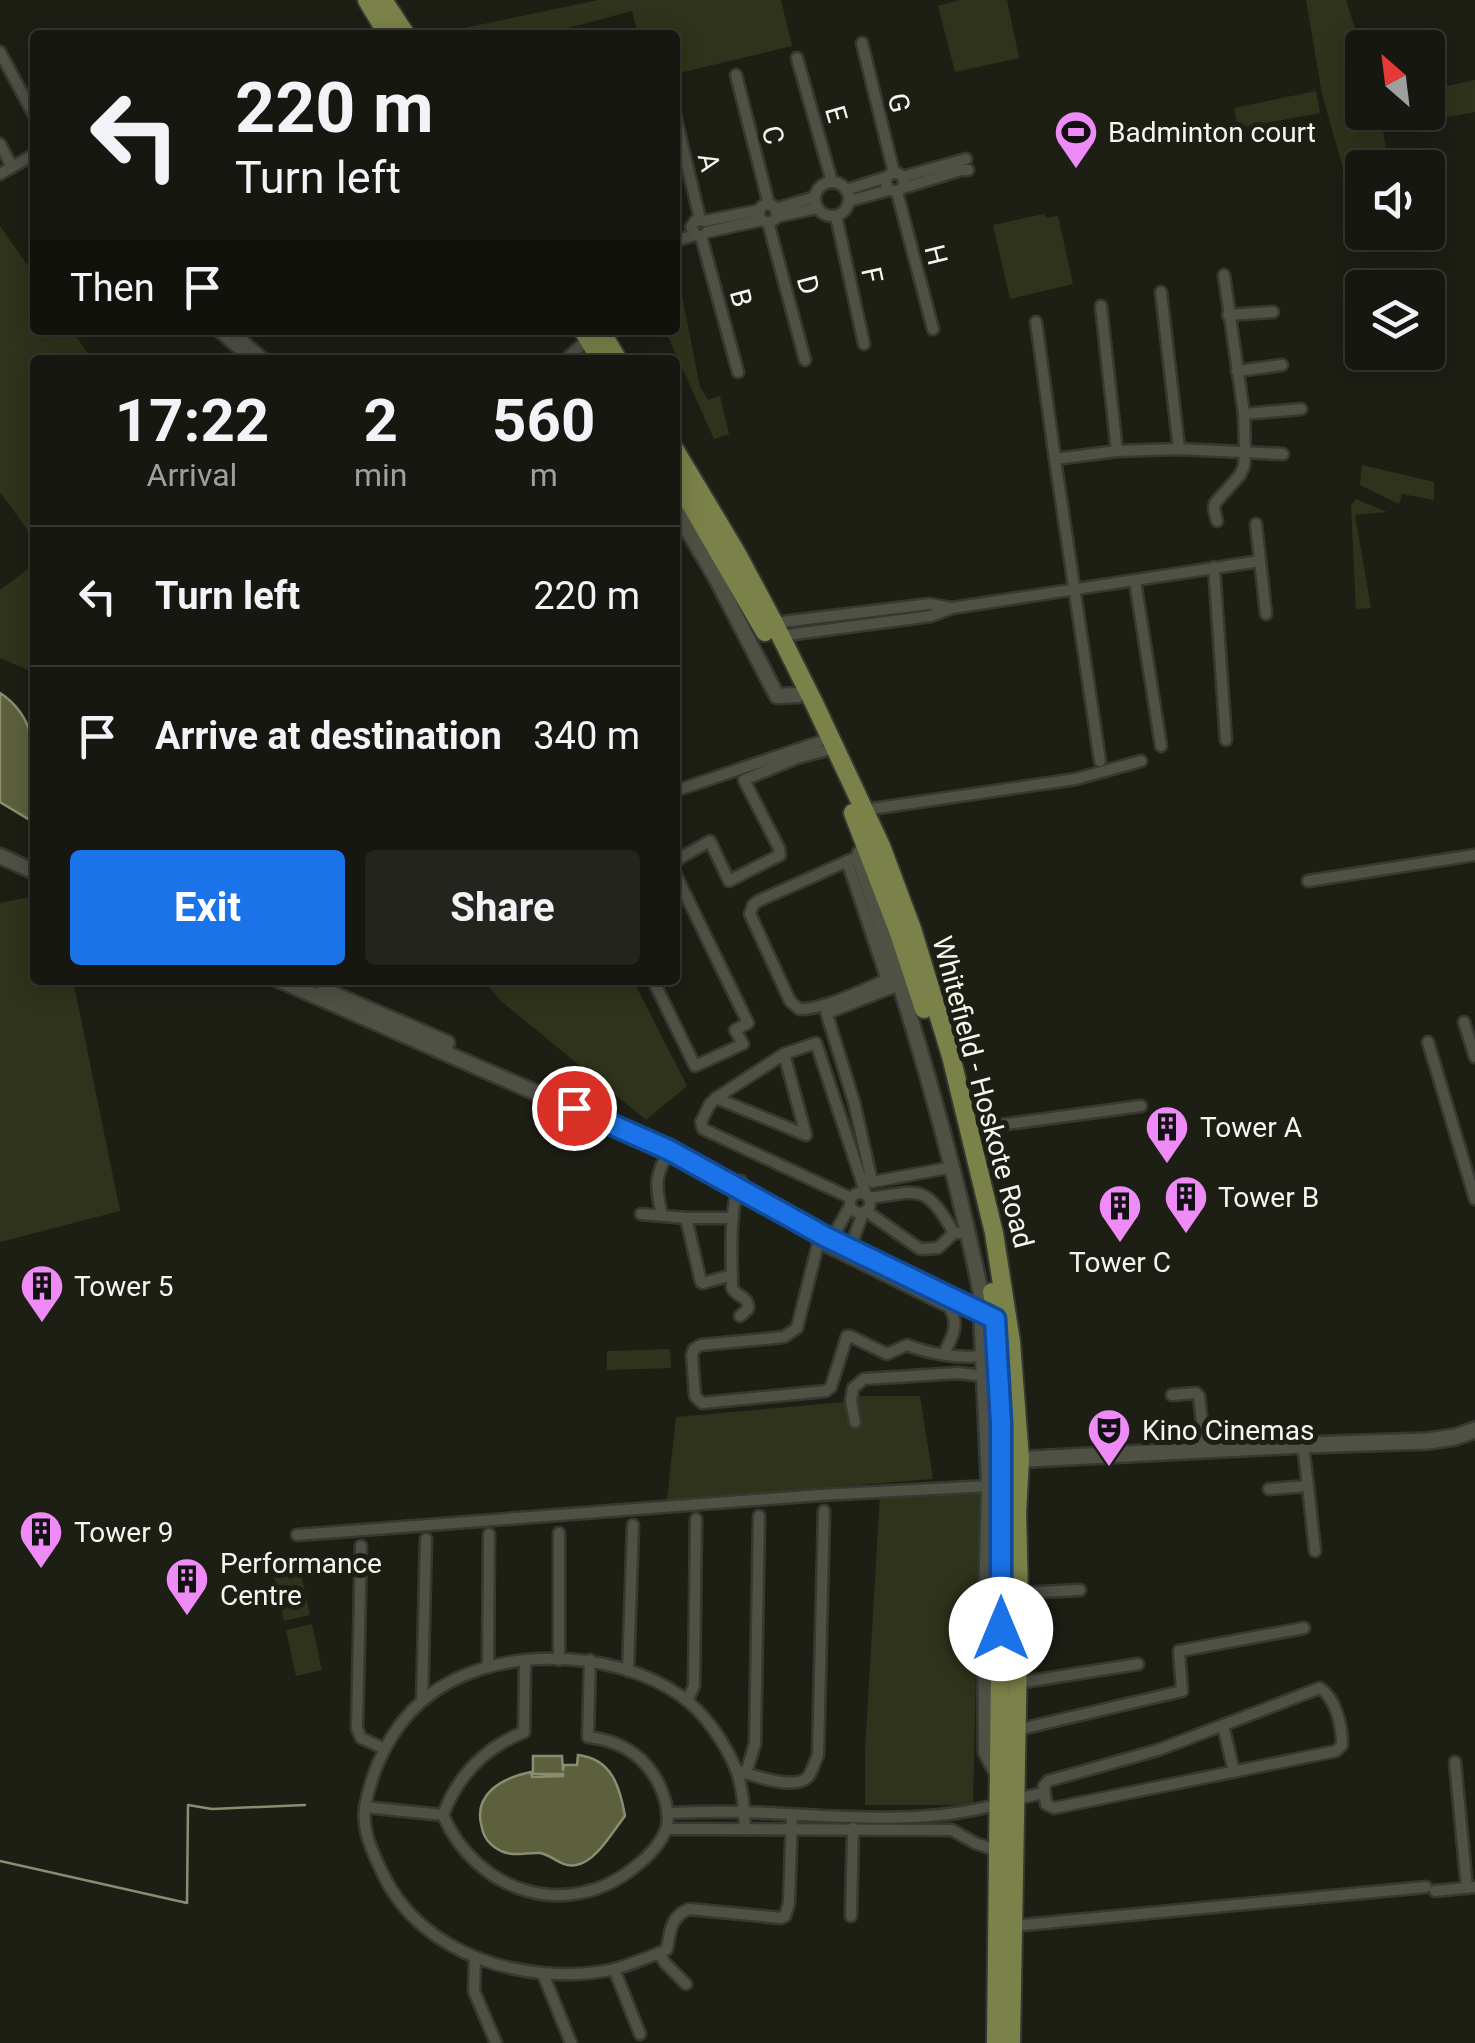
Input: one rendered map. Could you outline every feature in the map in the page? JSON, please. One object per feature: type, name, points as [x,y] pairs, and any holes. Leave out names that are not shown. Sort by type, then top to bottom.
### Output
[{"type":"main road","points":[[367,0],[385,30]]},
{"type":"main road","points":[[383,0],[403,30]]},
{"type":"main road","points":[[593,335],[613,355]]},
{"type":"main road","name":"Whitefield - Hoskote Road","points":[[680,461],[822,746],[901,980],[934,1041],[982,1234],[995,1312],[1017,1513],[1019,1593],[1017,1730],[999,1851],[996,2043]]},
{"type":"main road","name":"Whitefield - Hoskote Road","points":[[680,483],[706,516],[777,629],[888,865],[912,929],[970,1128],[994,1233],[995,1312]]},
{"type":"main road","points":[[1011,1460],[1428,1441],[1475,1430]]},
{"type":"main road","name":"Whitefield - Hoskote Road","points":[[1011,1460],[1000,1777],[1008,1801],[1014,1972],[1011,2043]]},
{"type":"street","name":"G","points":[[862,43],[896,183]]},
{"type":"street","points":[[0,52],[30,108]]},
{"type":"street","name":"E","points":[[796,58],[832,182]]},
{"type":"street","name":"C","points":[[736,75],[768,214]]},
{"type":"street","name":"A","points":[[680,138],[700,228]]},
{"type":"street","points":[[0,144],[12,167]]},
{"type":"street","points":[[0,174],[30,157]]},
{"type":"street","points":[[848,195],[967,164]]},
{"type":"street","points":[[832,182],[840,184],[848,195],[845,210],[836,216],[825,215],[816,202],[821,186],[832,182]]},
{"type":"street","name":"H","points":[[896,183],[933,329]]},
{"type":"street","points":[[680,229],[700,228],[816,202]]},
{"type":"street","name":"D","points":[[768,214],[805,360]]},
{"type":"street","name":"F","points":[[836,216],[864,344]]},
{"type":"street","points":[[680,238],[700,228]]},
{"type":"street","name":"B","points":[[700,228],[738,372]]},
{"type":"street","points":[[1217,521],[1214,508],[1240,475],[1245,452],[1244,414],[1224,275]]},
{"type":"street","points":[[1161,292],[1180,449]]},
{"type":"street","points":[[1101,306],[1117,451]]},
{"type":"street","points":[[1228,315],[1273,312]]},
{"type":"street","points":[[1036,322],[1100,762]]},
{"type":"street","points":[[223,335],[246,355]]},
{"type":"street","points":[[237,335],[260,355]]},
{"type":"street","points":[[571,355],[589,335]]},
{"type":"street","points":[[1237,371],[1282,365]]},
{"type":"street","points":[[1244,414],[1301,408]]},
{"type":"street","points":[[1055,459],[1117,451],[1180,449],[1283,454]]},
{"type":"street","points":[[680,517],[716,578],[776,696],[798,695]]},
{"type":"street","points":[[1256,524],[1266,614]]},
{"type":"street","points":[[777,629],[930,604],[952,608],[1073,591],[1260,561]]},
{"type":"street","points":[[1214,567],[1226,740]]},
{"type":"street","points":[[1134,581],[1161,746]]},
{"type":"street","points":[[680,790],[822,746]]},
{"type":"street","points":[[680,858],[710,841],[729,881],[780,855],[744,780],[822,746]]},
{"type":"street","points":[[864,810],[1076,778],[1141,761]]},
{"type":"street","points":[[901,980],[826,1009],[799,1009],[790,1002],[751,909],[758,901],[858,855],[901,980],[953,1167],[962,1233],[995,1312],[983,1355],[988,1486],[986,1752],[1000,1777]]},
{"type":"street","points":[[1308,881],[1475,855]]},
{"type":"street","points":[[0,856],[30,870]]},
{"type":"street","points":[[655,985],[695,1066],[743,1044],[735,1030],[748,1022],[680,883]]},
{"type":"street","points":[[291,985],[670,1148]]},
{"type":"street","points":[[312,985],[480,1058],[740,1184],[949,1307],[956,1328],[944,1353]]},
{"type":"street","points":[[826,1009],[854,1102],[872,1182],[953,1167]]},
{"type":"street","points":[[1464,1022],[1475,1057]]},
{"type":"street","points":[[1428,1042],[1475,1199]]},
{"type":"street","points":[[853,1240],[865,1212],[870,1206],[816,1043],[784,1054],[716,1098],[701,1122],[703,1129],[851,1202],[854,1211],[865,1212],[920,1249],[938,1248],[962,1233]]},
{"type":"street","points":[[716,1098],[806,1135],[784,1054]]},
{"type":"street","points":[[970,1128],[1140,1106]]},
{"type":"street","points":[[662,1216],[657,1172],[670,1148]]},
{"type":"street","points":[[740,1184],[734,1218],[732,1276],[732,1290],[745,1297],[748,1304],[740,1316]]},
{"type":"street","points":[[962,1233],[928,1196],[912,1192],[868,1196],[860,1192],[818,1244],[796,1328],[784,1337],[701,1345],[694,1349],[696,1396],[702,1402],[830,1390],[847,1336],[887,1354],[907,1345],[926,1353],[972,1358],[983,1355]]},
{"type":"street","points":[[641,1214],[734,1218]]},
{"type":"street","points":[[686,1218],[701,1282],[732,1276]]},
{"type":"street","points":[[826,1236],[995,1312]]},
{"type":"street","points":[[826,1236],[853,1240],[995,1312]]},
{"type":"street","points":[[855,1422],[853,1388],[864,1379],[958,1373],[984,1376]]},
{"type":"street","points":[[1172,1395],[1199,1396],[1204,1451]]},
{"type":"street","points":[[1303,1445],[1315,1551]]},
{"type":"street","points":[[297,1536],[801,1496],[988,1486]]},
{"type":"street","points":[[1269,1489],[1308,1486]]},
{"type":"street","points":[[792,1815],[789,1903],[785,1916],[689,1909],[679,1912],[674,1919],[667,1949],[614,1969],[580,1974],[543,1974],[475,1958],[420,1924],[388,1886],[362,1824],[372,1774],[390,1738],[422,1701],[451,1682],[488,1667],[525,1661],[590,1660],[646,1677],[682,1696],[706,1720],[741,1772],[782,1782],[797,1783],[807,1778],[818,1754],[824,1511]]},
{"type":"street","points":[[745,1830],[741,1772],[755,1744],[758,1516]]},
{"type":"street","points":[[687,1702],[694,1686],[696,1519]]},
{"type":"street","points":[[628,1671],[633,1525]]},
{"type":"street","points":[[559,1660],[560,1533]]},
{"type":"street","points":[[488,1667],[489,1534]]},
{"type":"street","points":[[422,1701],[426,1539]]},
{"type":"street","points":[[361,1546],[357,1728],[360,1738],[385,1749]]},
{"type":"street","points":[[1019,1593],[1080,1590]]},
{"type":"street","points":[[1017,1730],[1182,1691],[1178,1651],[1304,1628]]},
{"type":"street","points":[[443,1815],[462,1849],[490,1875],[512,1887],[550,1895],[588,1891],[612,1882],[644,1860],[666,1829],[667,1812],[658,1782],[638,1756],[620,1744],[588,1736],[590,1660]]},
{"type":"street","points":[[443,1815],[454,1791],[478,1760],[524,1732],[525,1661]]},
{"type":"street","points":[[1018,1683],[1138,1664]]},
{"type":"street","points":[[1320,1688],[1327,1692],[1338,1716],[1342,1744],[1336,1751],[1234,1772],[1054,1808],[1046,1804],[1044,1786],[1048,1782],[1158,1750],[1223,1725],[1320,1688]]},
{"type":"street","points":[[1223,1725],[1234,1772]]},
{"type":"street","points":[[1012,1926],[1471,1887],[1455,1762]]},
{"type":"street","points":[[667,1812],[940,1816],[1044,1794]]},
{"type":"street","points":[[365,1807],[443,1815]]},
{"type":"street","points":[[851,1916],[853,1817]]},
{"type":"street","points":[[666,1829],[952,1830],[999,1851]]},
{"type":"street","points":[[659,1953],[686,1984]]},
{"type":"street","points":[[475,1958],[474,1991],[496,2043]]},
{"type":"street","points":[[614,1969],[640,2034]]},
{"type":"street","points":[[543,1974],[571,2043]]},
{"type":"shaded area","points":[[599,0],[781,0],[792,46],[680,73],[680,30],[637,30],[632,11],[561,30],[454,30]]},
{"type":"shaded area","points":[[959,0],[1007,0],[1019,58],[955,72],[938,6]]},
{"type":"shaded area","points":[[1306,0],[1346,0],[1355,30],[1345,30],[1345,130],[1383,130],[1386,150],[1345,150],[1345,175],[1322,94]]},
{"type":"shaded area","points":[[1475,80],[1475,112],[1445,117],[1445,86]]},
{"type":"shaded area","points":[[1316,91],[1320,113],[1238,128],[1234,108]]},
{"type":"shaded area","points":[[1044,214],[1046,218],[1058,216],[1073,284],[1010,299],[993,225]]},
{"type":"shaded area","points":[[0,226],[30,269],[30,335],[75,335],[89,355],[30,355],[30,533],[0,492]]},
{"type":"shaded area","points":[[680,285],[700,387],[708,400],[720,396],[729,434],[714,439],[680,363],[680,355],[676,355],[667,335],[680,335]]},
{"type":"shaded area","points":[[1362,465],[1434,482],[1434,500],[1402,494],[1399,504],[1360,485]]},
{"type":"shaded area","points":[[1356,499],[1387,512],[1355,515],[1371,608],[1356,609],[1351,506]]},
{"type":"shaded area","points":[[30,568],[30,672],[0,658],[0,590]]},
{"type":"shaded area","points":[[0,693],[24,718],[30,733],[30,820],[0,802]]},
{"type":"shaded area","points":[[30,897],[30,985],[74,985],[120,1211],[0,1242],[0,903]]},
{"type":"shaded area","points":[[487,985],[636,985],[687,1086],[646,1120],[501,1001]]},
{"type":"shaded area","points":[[670,1349],[671,1368],[607,1370],[607,1351]]},
{"type":"shaded area","points":[[846,1396],[920,1396],[933,1479],[667,1500],[676,1417],[845,1402]]},
{"type":"shaded area","points":[[980,1489],[973,1805],[865,1805],[880,1494]]},
{"type":"shaded area","points":[[300,1570],[310,1615],[284,1621],[274,1575]]},
{"type":"shaded area","points":[[312,1624],[322,1670],[296,1676],[286,1630]]},
{"type":"shaded area","points":[[578,1755],[606,1768],[623,1805],[625,1816],[597,1852],[583,1863],[571,1865],[540,1853],[506,1853],[491,1844],[483,1832],[480,1816],[485,1797],[500,1783],[531,1772],[532,1777],[563,1776],[533,1774],[533,1756],[562,1756],[563,1771],[564,1765],[577,1765]]},
{"type":"waterway","points":[[0,1861],[187,1903],[188,1805],[212,1809],[305,1805]]},
{"type":"place","name":"Badminton court","points":[[1076,170]]},
{"type":"place","name":"Tower A","points":[[1167,1165]]},
{"type":"place","name":"Tower B","points":[[1186,1235]]},
{"type":"place","name":"Tower C","points":[[1120,1244]]},
{"type":"place","name":"Tower 5","points":[[42,1324]]},
{"type":"place","name":"Kino Cinemas","points":[[1109,1468]]},
{"type":"place","name":"Tower 9","points":[[41,1570]]},
{"type":"place","name":"Performance Centre","points":[[187,1617]]},
{"type":"route","points":[[574,1108],[669,1150],[826,1237],[995,1319],[1001,1423],[1001,1629]]}]
